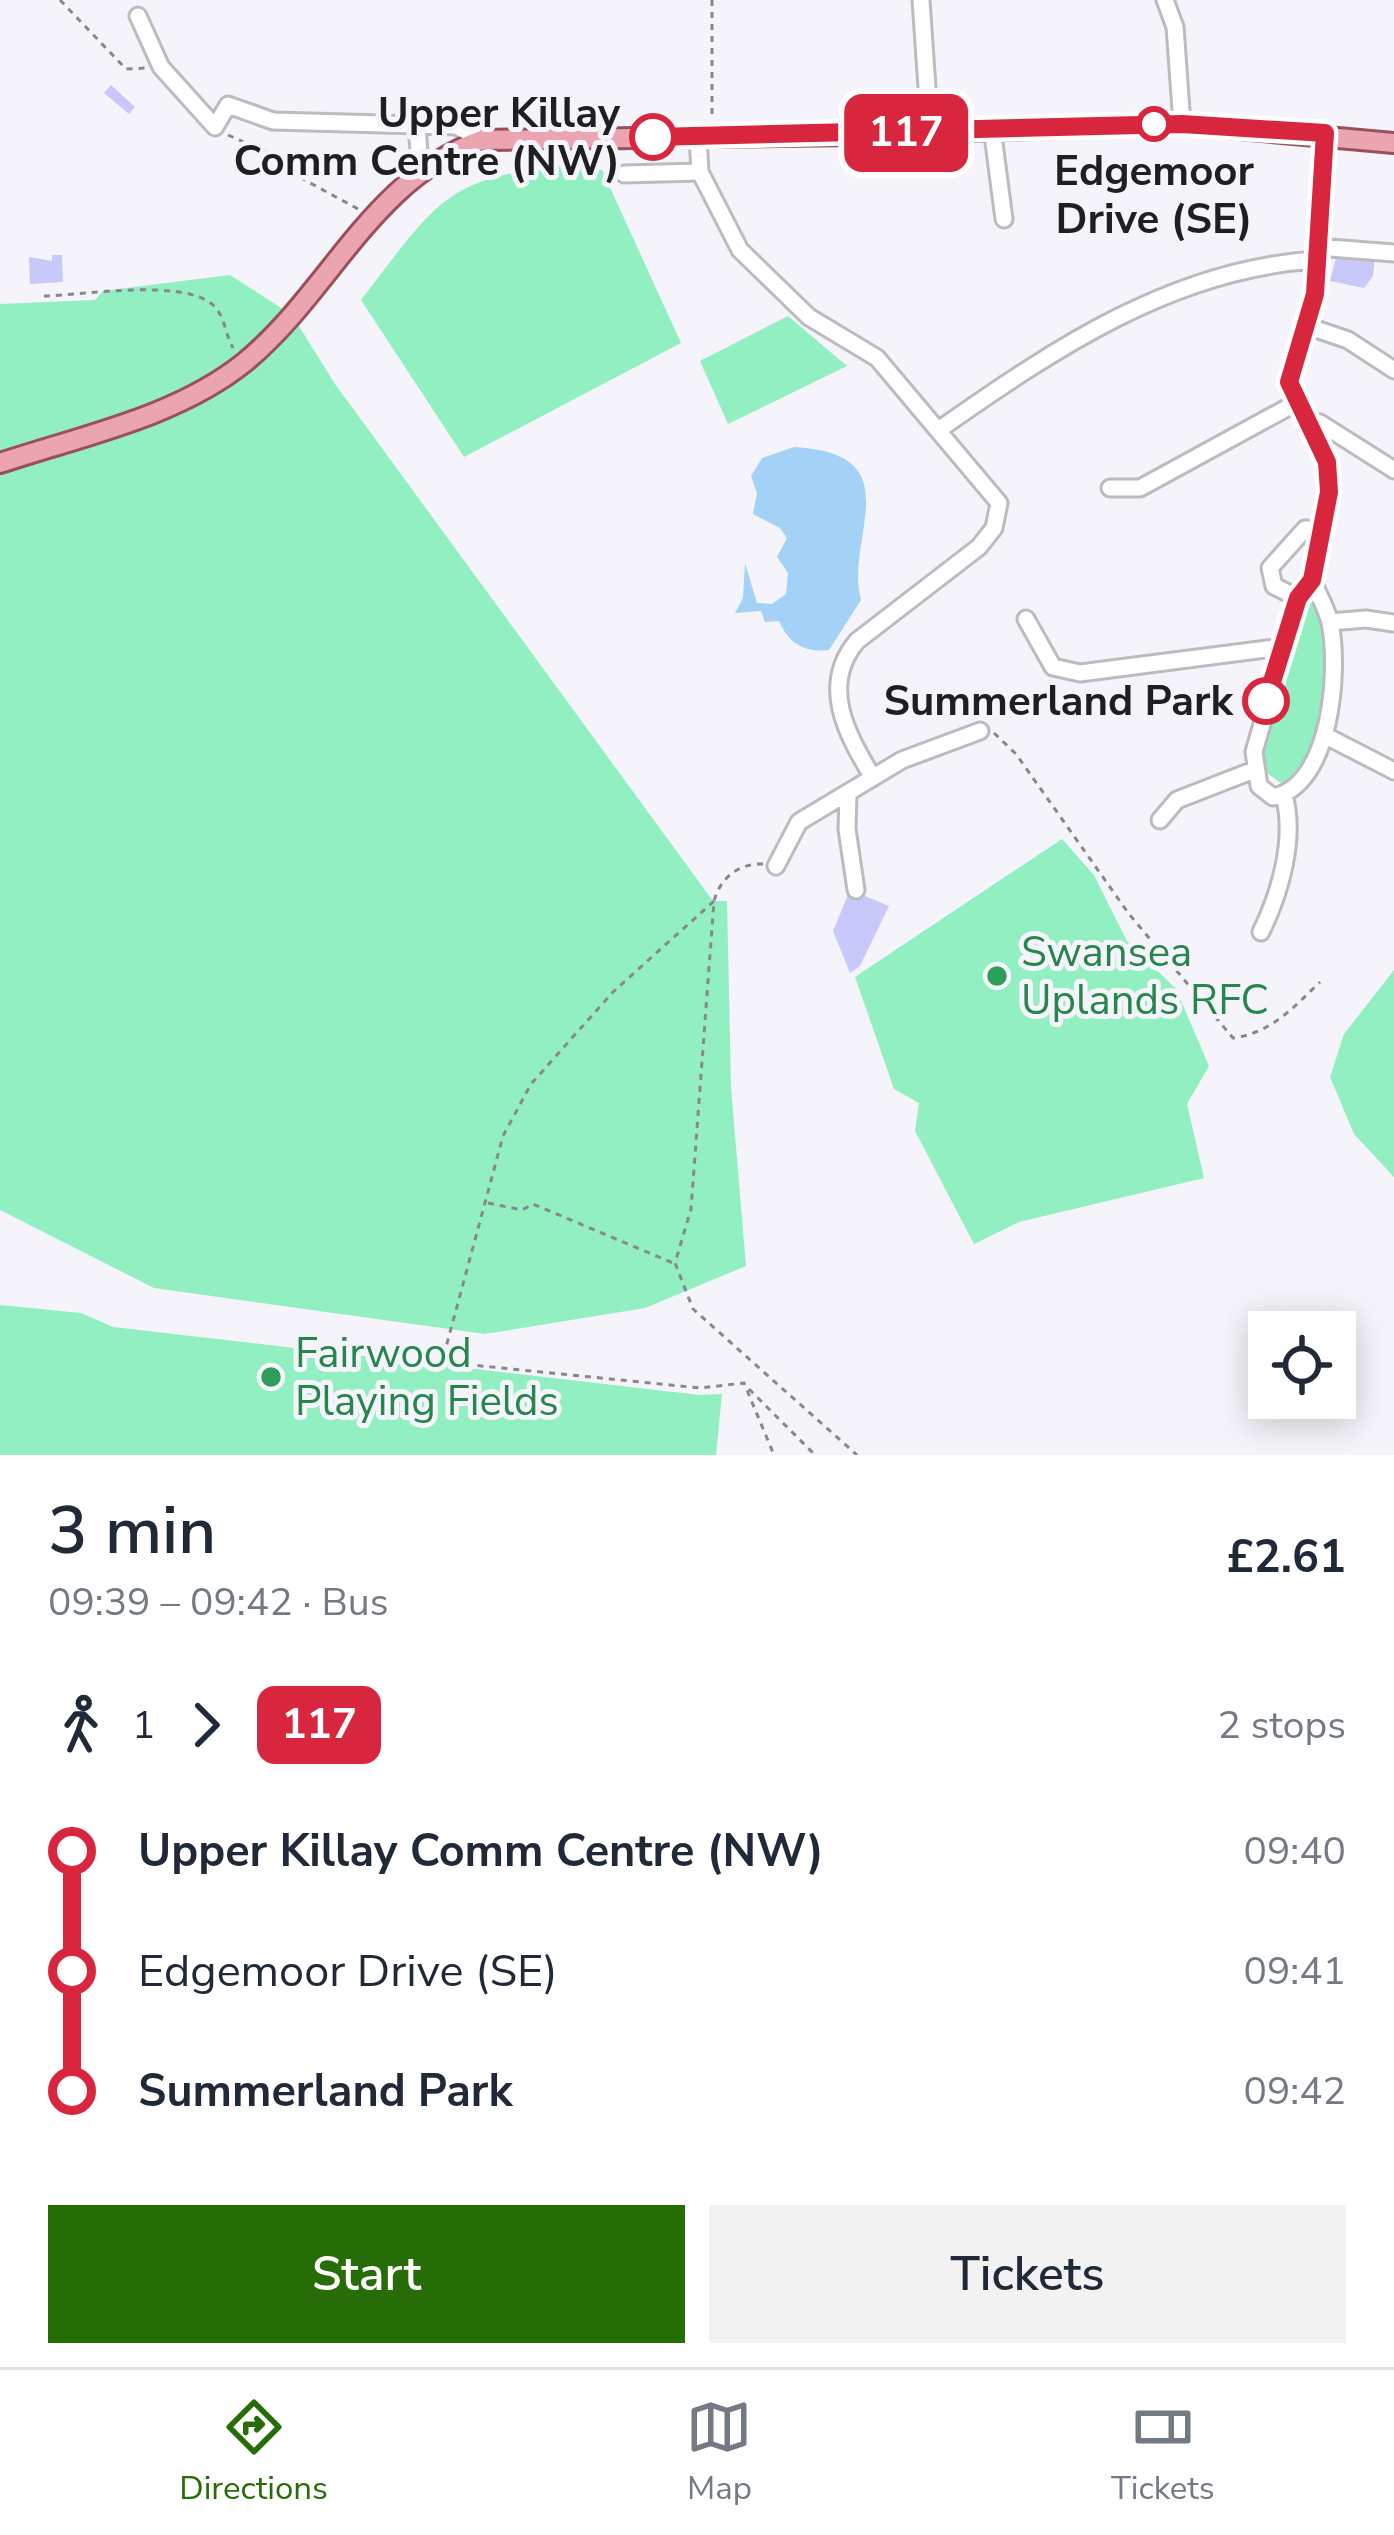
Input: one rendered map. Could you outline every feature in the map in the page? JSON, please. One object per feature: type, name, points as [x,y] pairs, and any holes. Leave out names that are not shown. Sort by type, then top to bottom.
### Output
[{"type":"main road","points":[[0,463],[175,403],[242,364],[292,315],[371,218],[428,165],[482,140],[1182,124],[1325,133],[1394,143]]},
{"type":"street","points":[[921,0],[930,131]]},
{"type":"street","points":[[1161,7],[1175,27],[1182,124]]},
{"type":"street","points":[[138,16],[161,67],[215,127],[228,105],[273,121],[456,126],[482,140]]},
{"type":"street","points":[[417,124],[419,152],[428,165]]},
{"type":"street","points":[[992,128],[1004,219]]},
{"type":"street","points":[[1312,580],[1330,622],[1330,706],[1324,735],[1312,770],[1284,795],[1265,794],[1254,752],[1298,598],[1312,580],[1329,492],[1327,462],[1296,403],[1289,372],[1307,326],[1325,133]]},
{"type":"street","points":[[705,136],[700,172],[740,250],[809,316],[877,358],[998,503],[994,528],[979,547],[857,641],[843,657],[837,680],[840,710],[872,776]]},
{"type":"street","points":[[624,174],[700,172]]},
{"type":"street","points":[[940,429],[1033,363],[1113,317],[1242,272],[1317,254],[1394,253]]},
{"type":"street","points":[[1307,326],[1348,340],[1394,370]]},
{"type":"street","points":[[1111,488],[1140,488],[1296,403]]},
{"type":"street","points":[[1305,422],[1320,423],[1394,470]]},
{"type":"street","points":[[1298,598],[1274,586],[1270,568],[1305,529],[1322,530]]},
{"type":"street","points":[[1026,620],[1054,667],[1080,674],[1282,647]]},
{"type":"street","points":[[1330,622],[1394,623]]},
{"type":"street","points":[[776,866],[800,822],[872,776],[980,731]]},
{"type":"street","points":[[1324,735],[1394,771]]},
{"type":"street","points":[[1160,820],[1177,800],[1255,770]]},
{"type":"street","points":[[848,795],[847,829],[856,890]]},
{"type":"street","points":[[1261,932],[1275,904],[1283,868],[1288,822],[1284,795]]},
{"type":"path","points":[[60,0],[126,69],[161,67]]},
{"type":"path","points":[[705,136],[712,0]]},
{"type":"path","points":[[215,127],[343,197],[371,218]]},
{"type":"path","points":[[44,296],[136,291],[198,296],[218,311],[242,364]]},
{"type":"path","points":[[980,731],[998,734],[1016,754],[1129,914],[1233,1038],[1275,1025],[1320,982]]},
{"type":"path","points":[[776,866],[754,863],[736,870],[717,887],[691,1209],[675,1263],[693,1309],[857,1455]]},
{"type":"path","points":[[714,901],[613,992],[531,1084],[503,1136],[442,1362],[700,1388],[743,1383]]},
{"type":"path","points":[[488,1204],[522,1210],[533,1204],[675,1263]]},
{"type":"path","points":[[743,1383],[774,1455]]},
{"type":"path","points":[[743,1383],[815,1455]]},
{"type":"green space","points":[[584,164],[602,170],[681,343],[464,457],[361,300],[410,236],[451,197],[503,175]]},
{"type":"green space","points":[[230,275],[292,315],[335,384],[713,901],[727,901],[731,1087],[746,1266],[645,1308],[485,1334],[154,1288],[0,1210],[0,304],[95,300],[103,291]]},
{"type":"green space","points":[[788,316],[847,366],[728,424],[700,361]]},
{"type":"green space","points":[[1311,598],[1325,639],[1324,697],[1310,752],[1297,772],[1281,783],[1264,771],[1260,756],[1303,602]]},
{"type":"green space","points":[[1062,839],[1094,875],[1127,941],[1176,989],[1209,1066],[1187,1104],[1204,1178],[1019,1222],[974,1244],[915,1131],[919,1103],[894,1089],[855,977]]},
{"type":"green space","points":[[1394,970],[1394,1177],[1354,1134],[1330,1077],[1344,1034]]},
{"type":"green space","name":"Fairwood Playing Fields","points":[[0,1305],[81,1313],[113,1327],[722,1394],[716,1455],[0,1455]]},
{"type":"water","points":[[794,447],[831,453],[853,465],[863,482],[861,600],[829,650],[799,645],[779,621],[765,622],[761,611],[735,613],[743,598],[745,563],[757,603],[772,604],[786,594],[788,573],[777,557],[787,538],[780,528],[753,514],[757,493],[751,476],[762,458]]},
{"type":"building","points":[[111,85],[135,107],[129,114],[104,93]]},
{"type":"building","points":[[1337,253],[1375,256],[1373,276],[1364,288],[1330,281]]},
{"type":"building","points":[[52,255],[62,255],[63,282],[30,284],[29,257],[52,261]]},
{"type":"building","points":[[850,890],[889,906],[860,966],[850,973],[833,931]]},
{"type":"bus line","name":"117","points":[[653,137],[1182,124],[1325,133],[1315,294],[1289,382],[1327,462],[1329,492],[1312,580],[1298,598],[1266,701]]},
{"type":"place","name":"Edgemoor Drive (SE)","points":[[1154,124]]},
{"type":"place","name":"Upper Killay Comm Centre (NW)","points":[[653,137]]},
{"type":"place","name":"Summerland Park","points":[[1266,701]]},
{"type":"place","name":"Swansea Uplands RFC","points":[[997,976]]},
{"type":"place","name":"Fairwood Playing Fields","points":[[271,1377]]}]
